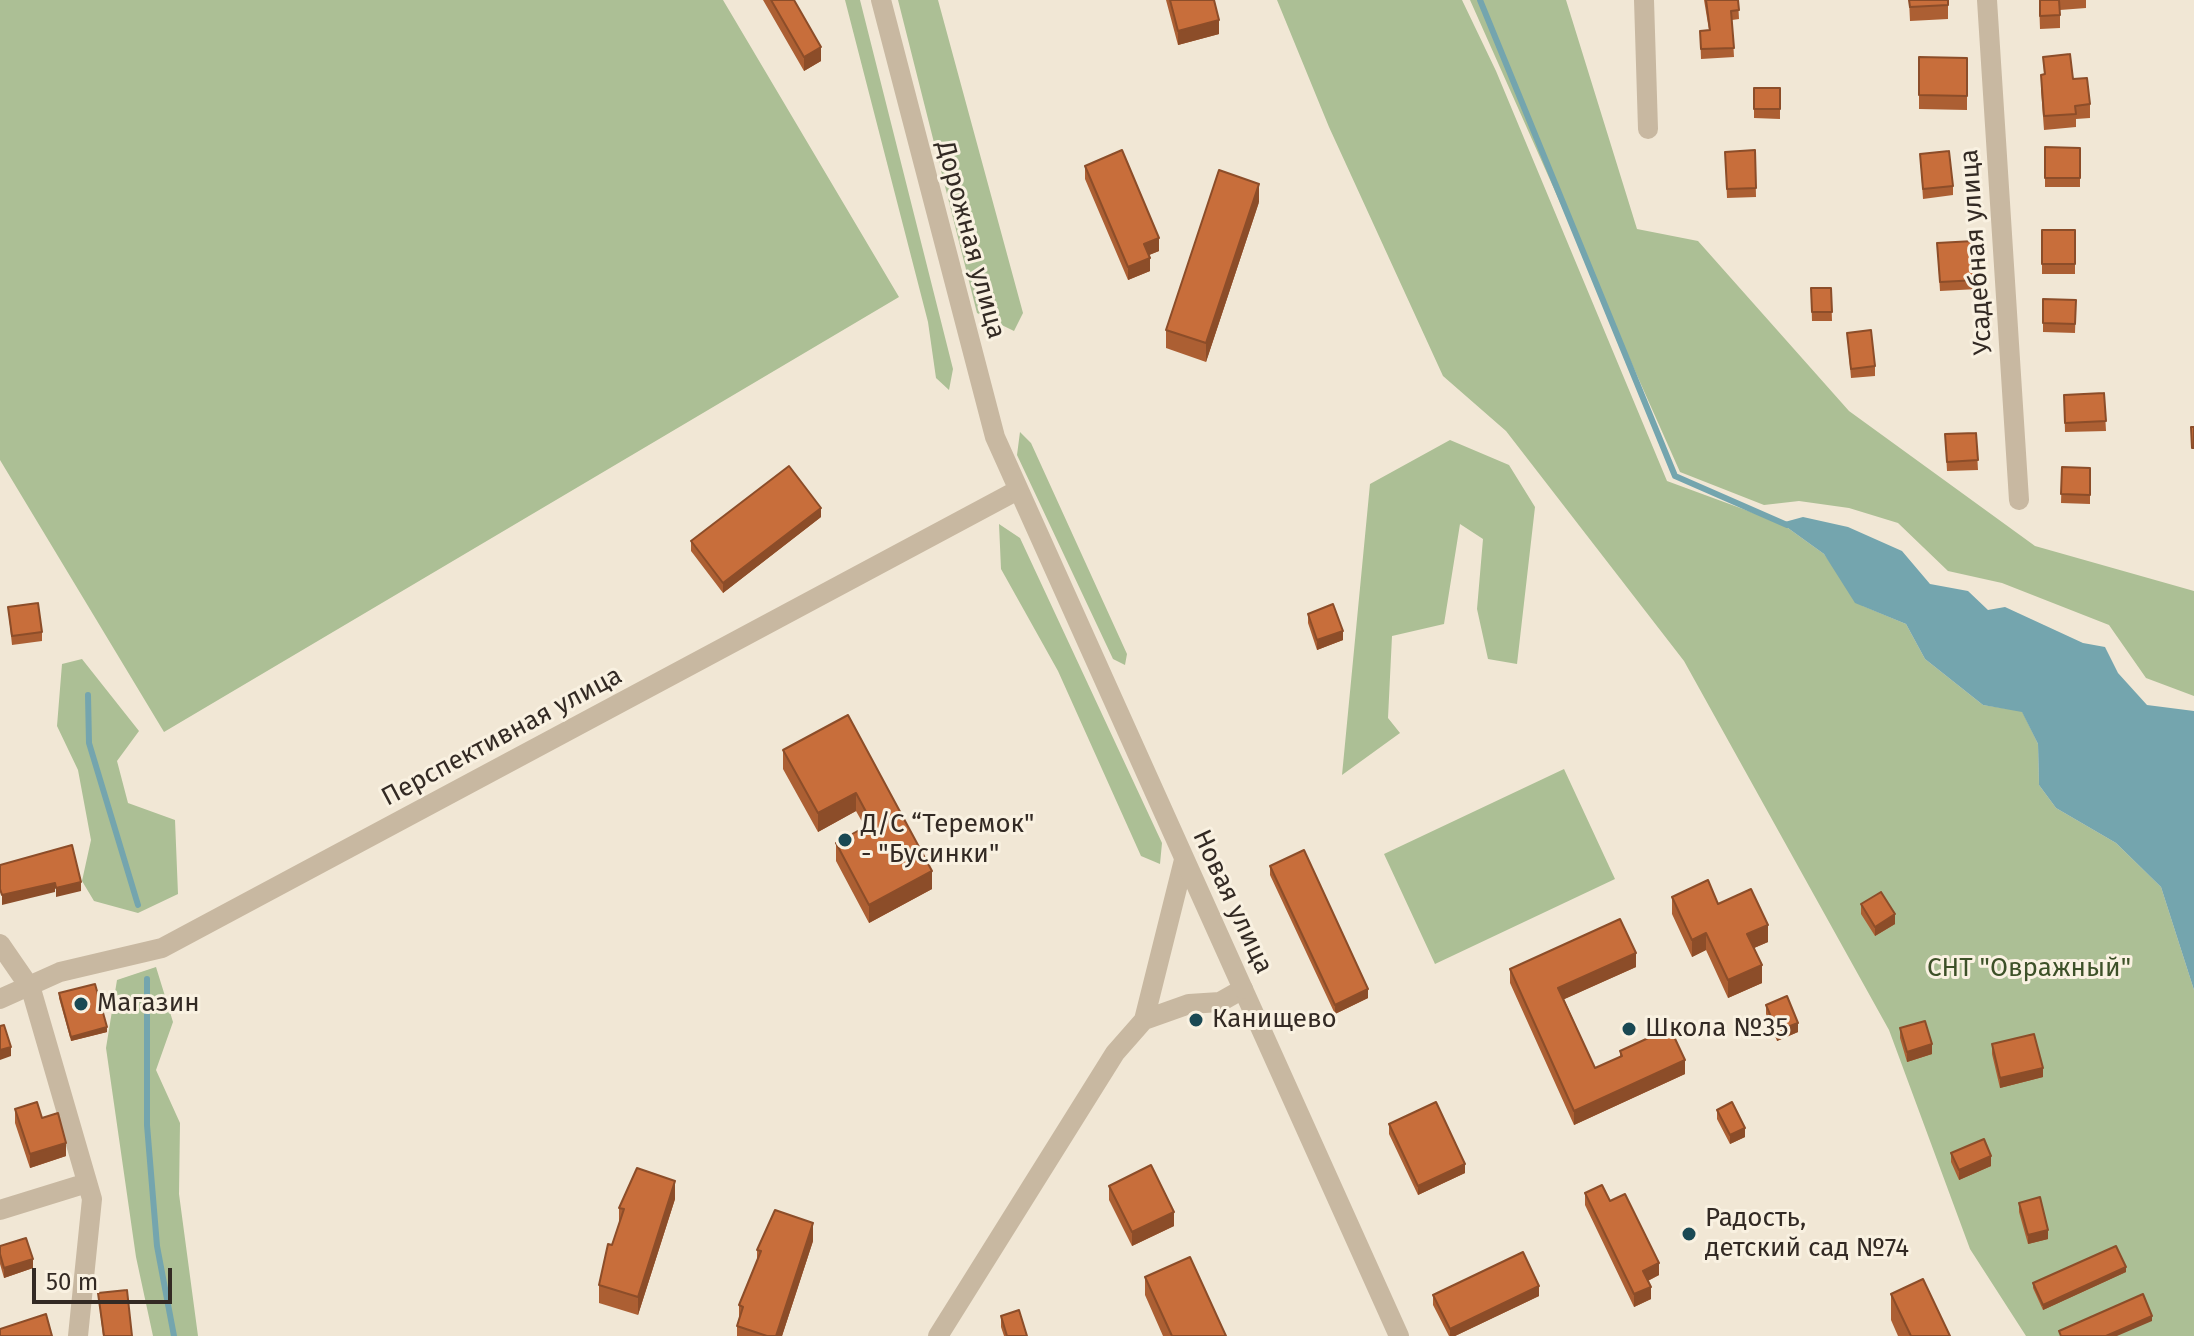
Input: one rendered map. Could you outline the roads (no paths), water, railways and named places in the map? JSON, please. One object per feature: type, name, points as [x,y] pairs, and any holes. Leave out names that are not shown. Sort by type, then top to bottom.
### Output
[{"type":"street","name":"Дорожная улица","points":[[881,0],[995,437],[1016,491]]},
{"type":"street","points":[[1644,0],[1648,129]]},
{"type":"street","name":"Усадебная улица","points":[[1987,0],[2019,500]]},
{"type":"street","name":"Новая улица","points":[[1016,491],[1399,1336]]},
{"type":"street","name":"Перспективная улица","points":[[0,999],[31,989],[60,972],[162,948],[1016,491]]},
{"type":"street","points":[[938,1336],[1115,1053],[1144,1020],[1184,860]]},
{"type":"street","points":[[0,944],[31,989],[92,1199],[78,1336]]},
{"type":"street","points":[[1144,1020],[1189,1004],[1220,1002],[1243,989]]},
{"type":"street","points":[[0,1210],[87,1183]]},
{"type":"water","points":[[1803,517],[1848,527],[1902,551],[1930,584],[1968,591],[1988,610],[2005,607],[2083,643],[2105,647],[2118,673],[2147,705],[2194,711],[2194,990],[2161,887],[2116,843],[2056,808],[2039,785],[2038,744],[2022,712],[1983,705],[1925,659],[1906,624],[1855,603],[1824,554],[1781,523]]},
{"type":"waterway","points":[[1480,0],[1675,476],[1787,525]]},
{"type":"waterway","points":[[88,695],[89,743],[138,905]]},
{"type":"waterway","points":[[147,979],[147,1125],[157,1246],[174,1336]]},
{"type":"place","name":"Д/С “Теремок\" - \"Бусинки\"","points":[[845,840]]},
{"type":"place","name":"Магазин","points":[[81,1004]]},
{"type":"place","name":"Канищево","points":[[1196,1020]]},
{"type":"place","name":"Школа №35","points":[[1629,1029]]},
{"type":"place","name":"Радость, детский сад №74","points":[[1689,1234]]},
{"type":"park label","name":"СНТ \"Овражный\"","points":[[2029,969]]}]
